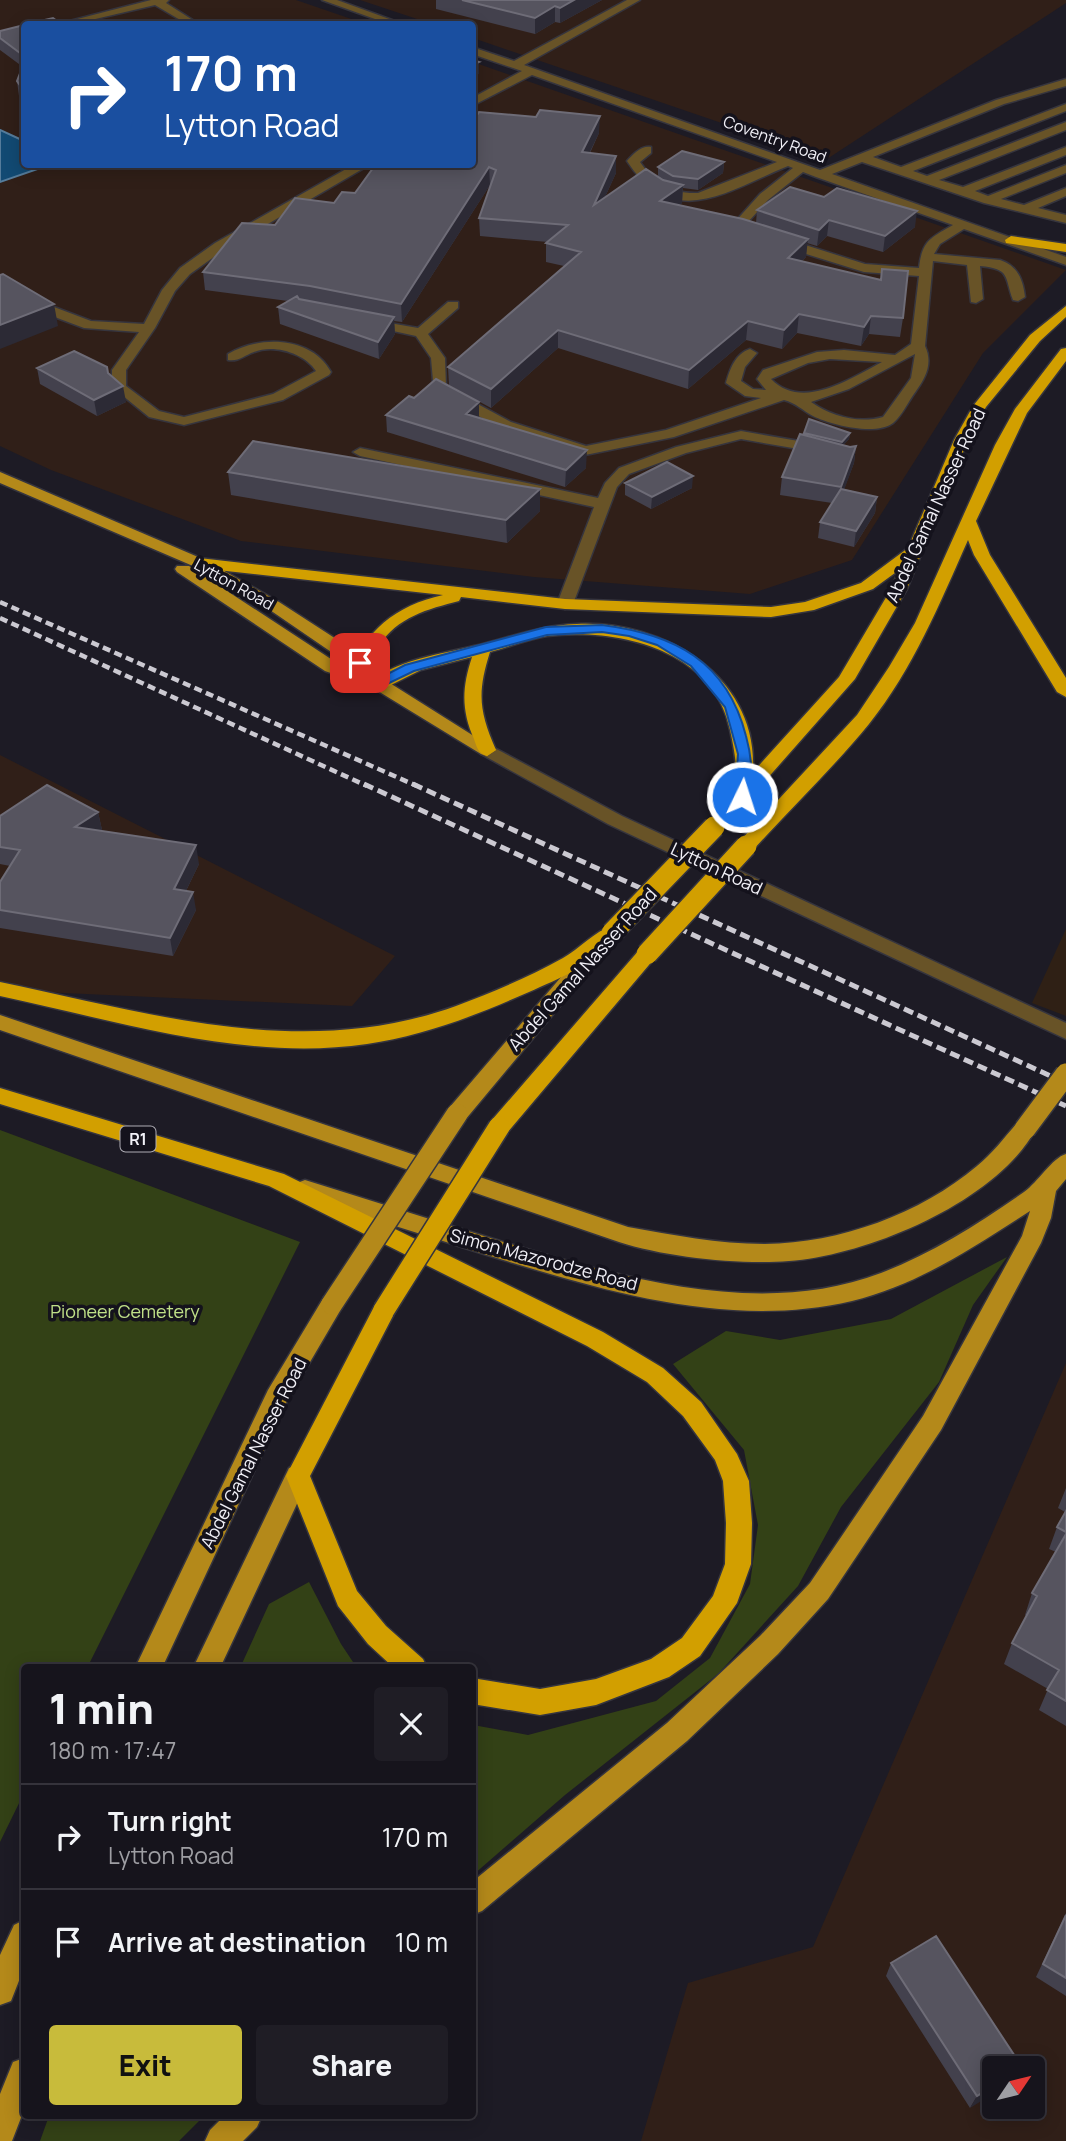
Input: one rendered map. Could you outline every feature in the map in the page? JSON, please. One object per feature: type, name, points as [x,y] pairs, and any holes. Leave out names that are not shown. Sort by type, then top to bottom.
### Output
[{"type":"highway","name":"Abdel Gamal Nasser Road","points":[[606,939],[742,797],[846,679],[899,589],[961,440],[980,406],[1035,338],[1066,310]]},
{"type":"highway","name":"Abdel Gamal Nasser Road","points":[[298,1476],[384,1310],[499,1127],[647,954],[870,709],[923,623],[1002,445],[1020,412],[1066,352]]},
{"type":"highway","points":[[968,522],[982,555],[1066,692]]},
{"type":"highway","points":[[199,563],[565,604],[771,612],[834,599],[867,586],[918,548]]},
{"type":"highway","points":[[358,670],[373,638],[397,618],[433,601],[473,595]]},
{"type":"highway","points":[[379,684],[410,668],[546,631],[580,628],[630,632],[676,649],[703,671],[732,707],[744,754],[742,797]]},
{"type":"highway","points":[[483,649],[470,695],[471,711],[487,750]]},
{"type":"highway","points":[[0,989],[259,1039],[350,1039],[426,1025],[484,1003],[537,981],[606,939]]},
{"type":"highway","name":"Simon Mazorodze Road","points":[[0,1096],[276,1180]]},
{"type":"highway","points":[[276,1180],[595,1339],[655,1375],[692,1409],[725,1454],[736,1481],[739,1523],[737,1564],[723,1603],[691,1647],[660,1668],[596,1692],[540,1702],[476,1692]]},
{"type":"highway","points":[[298,1476],[347,1598],[377,1635],[410,1664]]},
{"type":"main road","name":"Lytton Road","points":[[0,477],[199,563],[273,605],[358,670],[487,750]]},
{"type":"main road","name":"Lytton Road","points":[[150,544],[331,667],[358,670]]},
{"type":"main road","name":"Abdel Gamal Nasser Road","points":[[150,1664],[277,1397],[332,1304],[457,1114],[606,939]]},
{"type":"main road","points":[[0,1022],[627,1236],[718,1250],[767,1253],[822,1246],[878,1232],[932,1207],[985,1173],[1025,1129],[1066,1074]]},
{"type":"main road","name":"Simon Mazorodze Road","points":[[276,1180],[564,1268],[676,1294],[735,1302],[785,1302],[838,1295],[905,1272],[959,1245],[1046,1187],[1066,1162]]},
{"type":"main road","points":[[476,1898],[677,1731],[769,1645],[819,1591],[932,1423],[1032,1237],[1040,1218],[1046,1187]]},
{"type":"main road","name":"Abdel Gamal Nasser Road","points":[[208,1664],[298,1476]]},
{"type":"main road","points":[[0,1990],[21,1942]]},
{"type":"main road","points":[[0,2132],[21,2080]]},
{"type":"main road","points":[[220,2141],[243,2119]]},
{"type":"street","points":[[327,0],[389,21]]},
{"type":"street","points":[[514,65],[635,0]]},
{"type":"street","points":[[76,21],[161,1],[190,21]]},
{"type":"street","name":"Coventry Road","points":[[476,51],[1065,258]]},
{"type":"street","points":[[476,101],[531,71]]},
{"type":"street","points":[[820,174],[1000,103],[1066,82]]},
{"type":"street","points":[[874,162],[1066,91]]},
{"type":"street","points":[[901,171],[1066,107]]},
{"type":"street","points":[[927,180],[1066,126]]},
{"type":"street","points":[[647,150],[634,161],[647,183],[662,192],[687,198],[701,197],[788,162]]},
{"type":"street","points":[[962,192],[1066,151]]},
{"type":"street","points":[[860,158],[988,200],[1062,217]]},
{"type":"street","points":[[802,167],[764,197],[740,223],[747,231],[864,268],[927,273]]},
{"type":"street","points":[[233,357],[263,345],[286,348],[308,355],[321,365],[324,372],[278,397],[184,421],[154,414],[119,387],[119,370],[148,328],[155,312],[185,271],[220,246],[358,168]]},
{"type":"street","points":[[988,200],[1066,169]]},
{"type":"street","points":[[1023,210],[1066,192]]},
{"type":"street","points":[[895,359],[842,353],[802,359],[764,376],[765,382],[821,414],[868,425],[888,420],[918,378],[923,357],[918,346],[928,250],[935,241],[964,224]]},
{"type":"street","points":[[929,257],[1000,264],[1009,268],[1016,279],[1018,297]]},
{"type":"street","points":[[973,261],[976,299]]},
{"type":"street","points":[[3,283],[49,310],[89,325],[148,328]]},
{"type":"street","points":[[421,333],[453,305]]},
{"type":"street","points":[[351,318],[421,333],[438,358],[439,390],[506,425],[586,450],[669,434],[792,397],[822,394],[918,346]]},
{"type":"street","points":[[750,353],[738,366],[733,383],[750,393],[792,397]]},
{"type":"street","points":[[565,604],[610,486],[624,471],[681,450],[741,435],[837,453]]},
{"type":"street","points":[[360,452],[603,504]]},
{"type":"street","name":"Lytton Road","points":[[487,750],[615,820],[1066,1032]]},
{"type":"shaded area","points":[[0,0],[296,0],[357,21],[21,21],[21,168],[476,168],[476,63],[1066,270],[983,353],[852,560],[750,594],[534,577],[241,541],[51,470],[0,446]]},
{"type":"shaded area","points":[[360,0],[1066,0],[1066,3],[827,159],[476,39],[476,21],[423,21]]},
{"type":"shaded area","points":[[0,755],[395,956],[352,1006],[42,992],[0,981]]},
{"type":"shaded area","points":[[1066,929],[1066,1016],[1032,1003]]},
{"type":"shaded area","points":[[1066,1363],[1066,2141],[641,2141],[688,1983],[813,1947]]},
{"type":"green space","name":"Pioneer Cemetery","points":[[0,1130],[300,1242],[89,1664],[21,1664],[21,1799],[0,1842]]},
{"type":"green space","points":[[1007,1257],[973,1305],[939,1382],[841,1507],[798,1586],[718,1674],[565,1795],[476,1872],[476,1726],[528,1735],[656,1701],[710,1658],[750,1584],[758,1525],[744,1450],[673,1364],[726,1331],[780,1340],[891,1319]]},
{"type":"green space","points":[[309,1582],[354,1664],[242,1664],[269,1604]]},
{"type":"green space","points":[[48,2119],[201,2119],[179,2141],[40,2141]]},
{"type":"water","points":[[0,130],[21,140],[21,168],[40,168],[0,182]]},
{"type":"building","points":[[462,0],[574,0],[560,8],[555,6],[535,18]]},
{"type":"building","points":[[21,26],[21,54],[0,38],[0,31]]},
{"type":"building","points":[[21,71],[21,87],[17,81]]},
{"type":"building","points":[[540,110],[600,116],[582,152],[616,156],[594,205],[646,169],[663,180],[683,185],[660,201],[743,219],[808,239],[788,258],[881,280],[882,269],[908,271],[903,318],[871,316],[864,327],[799,314],[784,330],[748,321],[689,370],[558,330],[491,389],[448,367],[581,252],[546,243],[568,225],[479,218],[496,170],[489,167],[401,304],[310,286],[203,272],[242,223],[275,225],[295,198],[334,203],[342,192],[355,193],[373,168],[476,168],[476,117],[479,112],[536,117]]},
{"type":"building","points":[[682,151],[724,162],[698,179],[673,176],[658,167]]},
{"type":"building","points":[[790,187],[824,197],[837,188],[917,211],[885,236],[829,220],[819,230],[757,210]]},
{"type":"building","points":[[3,274],[54,304],[0,325],[0,275]]},
{"type":"building","points":[[297,296],[299,299],[394,317],[378,342],[278,307]]},
{"type":"building","points":[[74,351],[107,367],[108,373],[123,386],[94,400],[37,368]]},
{"type":"building","points":[[436,379],[479,402],[466,414],[587,450],[566,470],[386,415],[409,396],[414,398]]},
{"type":"building","points":[[809,419],[850,433],[842,442],[804,433]]},
{"type":"building","points":[[800,434],[850,447],[856,446],[841,487],[782,477]]},
{"type":"building","points":[[253,441],[540,489],[506,520],[228,472]]},
{"type":"building","points":[[667,462],[693,476],[652,497],[625,483]]},
{"type":"building","points":[[841,489],[877,497],[856,531],[820,522]]},
{"type":"building","points":[[47,785],[98,812],[75,827],[196,845],[174,889],[193,892],[170,938],[0,910],[0,882],[20,850],[0,847],[0,816]]},
{"type":"building","points":[[1066,1511],[1066,1532],[1057,1527]]},
{"type":"building","points":[[1066,1534],[1066,1701],[1047,1690],[1059,1670],[1012,1643],[1037,1596],[1032,1593]]},
{"type":"building","points":[[1066,1915],[1066,1978],[1043,1964]]},
{"type":"building","points":[[936,1936],[1015,2056],[982,2056],[982,2093],[977,2096],[891,1963]]},
{"type":"railway","points":[[0,602],[417,786]]},
{"type":"railway","points":[[0,618],[367,786]]},
{"type":"railway","points":[[364,784],[1066,1106]]},
{"type":"railway","points":[[413,784],[1066,1083]]},
{"type":"route","points":[[360,663],[356,677],[379,684],[410,668],[546,631],[602,628],[630,632],[662,642],[696,663],[732,707],[744,754],[742,797]]}]
